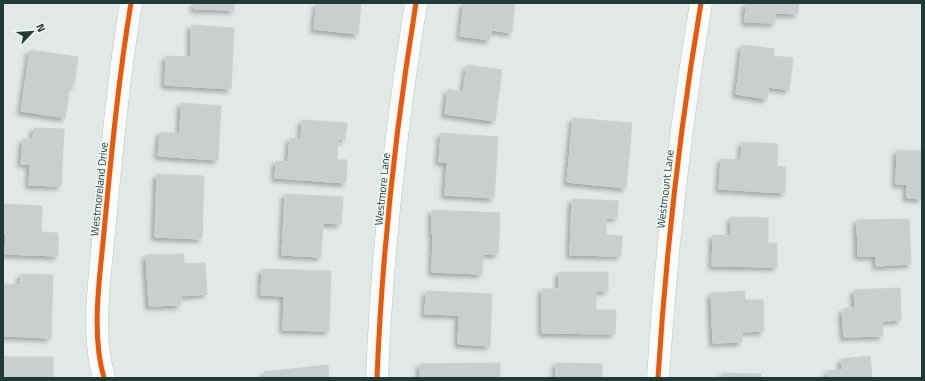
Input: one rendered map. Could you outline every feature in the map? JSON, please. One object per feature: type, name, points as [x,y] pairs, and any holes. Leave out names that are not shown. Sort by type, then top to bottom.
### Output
[{"type":"street","name":"Westmoreland Drive","points":[[104,378],[98,353],[97,311],[111,164],[131,3]]},
{"type":"street","name":"Westmore Lane","points":[[377,378],[396,147],[416,3]]},
{"type":"street","name":"Westmount Lane","points":[[658,378],[672,209],[701,3]]},
{"type":"building","points":[[194,3],[234,3],[234,10],[194,9]]},
{"type":"building","points":[[317,3],[361,3],[358,34],[314,29]]},
{"type":"building","points":[[464,3],[515,3],[512,33],[491,30],[490,40],[460,36]]},
{"type":"building","points":[[746,3],[799,3],[798,14],[775,13],[775,23],[745,22]]},
{"type":"building","points":[[191,25],[234,28],[231,89],[165,85],[166,56],[191,57]]},
{"type":"building","points":[[742,45],[774,49],[773,56],[793,58],[789,90],[768,87],[767,99],[736,94]]},
{"type":"building","points":[[30,50],[78,57],[74,86],[70,85],[65,118],[21,111]]},
{"type":"building","points":[[467,65],[502,70],[495,121],[445,114],[448,89],[463,92]]},
{"type":"building","points":[[181,103],[221,106],[218,160],[158,156],[160,132],[180,134]]},
{"type":"building","points":[[573,118],[632,123],[626,188],[567,182]]},
{"type":"building","points":[[302,120],[347,123],[345,140],[338,139],[337,160],[347,160],[346,183],[275,178],[276,161],[288,162],[290,138],[301,139]]},
{"type":"building","points":[[34,128],[64,129],[61,186],[29,185],[30,164],[21,164],[23,139],[33,139]]},
{"type":"building","points":[[441,133],[498,137],[494,198],[445,195],[447,162],[439,162]]},
{"type":"building","points":[[742,142],[778,144],[777,166],[786,167],[785,193],[719,189],[721,159],[741,160]]},
{"type":"building","points":[[897,150],[922,151],[922,199],[907,198],[907,184],[896,184]]},
{"type":"building","points":[[157,174],[204,176],[202,239],[155,237]]},
{"type":"building","points":[[285,194],[343,197],[341,224],[323,223],[321,257],[282,255]]},
{"type":"building","points":[[572,199],[618,201],[617,218],[606,218],[606,235],[622,236],[621,256],[570,255]]},
{"type":"building","points":[[3,204],[42,206],[41,232],[58,233],[58,256],[5,254],[6,234],[3,234]]},
{"type":"building","points":[[432,210],[500,213],[498,254],[483,254],[482,274],[432,272]]},
{"type":"building","points":[[731,217],[768,218],[768,243],[777,243],[777,267],[712,266],[713,235],[731,236]]},
{"type":"building","points":[[909,219],[911,264],[876,266],[876,256],[858,256],[857,220]]},
{"type":"building","points":[[184,254],[184,264],[205,263],[207,294],[181,296],[181,305],[149,306],[146,255]]},
{"type":"building","points":[[262,269],[331,271],[329,331],[283,330],[284,296],[261,295]]},
{"type":"building","points":[[559,272],[608,272],[608,291],[596,291],[596,310],[616,310],[615,334],[542,333],[542,289],[559,289]]},
{"type":"building","points":[[21,274],[53,275],[51,338],[3,336],[5,284],[20,285]]},
{"type":"building","points":[[900,288],[901,320],[882,321],[883,336],[844,337],[842,309],[855,308],[854,290]]},
{"type":"building","points":[[426,291],[492,294],[490,346],[458,344],[459,315],[425,314]]},
{"type":"building","points":[[745,291],[745,300],[763,300],[764,331],[742,332],[742,342],[713,343],[711,293]]},
{"type":"building","points":[[870,356],[872,378],[828,378],[827,371],[842,370],[841,359]]},
{"type":"building","points":[[3,357],[53,357],[53,378],[3,378]]},
{"type":"building","points":[[500,363],[500,378],[420,378],[420,364]]},
{"type":"building","points":[[556,363],[602,364],[602,378],[556,378]]},
{"type":"building","points":[[328,365],[329,378],[265,378],[264,372]]},
{"type":"building","points":[[723,373],[761,374],[761,378],[722,378]]},
{"type":"cycle path","points":[[104,378],[98,340],[97,320],[99,280],[116,112],[131,3]]},
{"type":"cycle path","points":[[377,378],[386,237],[402,96],[416,3]]},
{"type":"cycle path","points":[[658,378],[665,284],[680,143],[701,3]]}]
